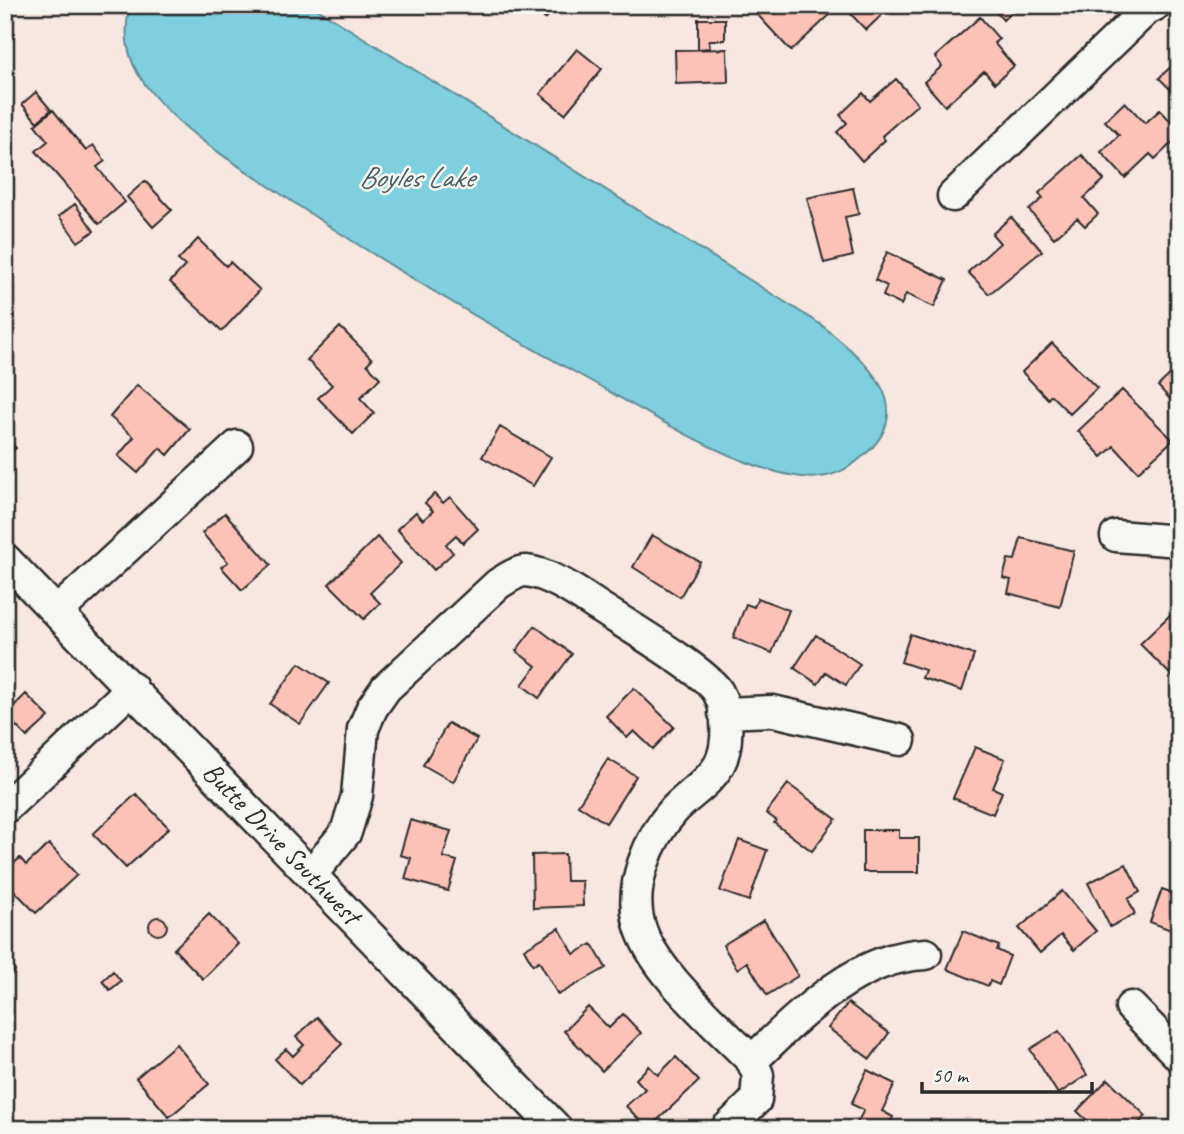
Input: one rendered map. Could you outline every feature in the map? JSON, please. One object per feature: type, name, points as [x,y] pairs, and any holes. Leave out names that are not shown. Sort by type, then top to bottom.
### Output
[{"type":"street","points":[[953,195],[1148,7]]},
{"type":"street","points":[[57,612],[237,446]]},
{"type":"street","points":[[1116,536],[1179,541]]},
{"type":"street","name":"Butte Drive Southwest","points":[[5,559],[557,1129]]},
{"type":"street","points":[[311,875],[346,832],[357,796],[363,729],[372,708],[386,688],[477,602],[514,574],[525,571],[543,576],[580,594],[697,672],[718,692],[724,713],[725,743],[719,765],[673,811],[653,841],[637,894],[638,921],[646,943],[663,968],[752,1062],[758,1075],[756,1100],[726,1129]]},
{"type":"street","points":[[5,808],[132,688]]},
{"type":"street","points":[[724,713],[773,711],[900,740]]},
{"type":"street","points":[[752,1062],[783,1031],[844,984],[882,961],[904,955],[926,954]]},
{"type":"street","points":[[1131,1007],[1179,1056]]},
{"type":"water","name":"Boyles Lake","points":[[130,5],[311,5],[820,324],[854,353],[880,385],[887,402],[887,420],[880,438],[862,457],[834,474],[810,478],[777,472],[693,438],[469,312],[351,241],[239,167],[172,115],[144,83],[133,64],[127,36]]},
{"type":"building","points":[[532,5],[560,5],[545,19]]},
{"type":"building","points":[[762,5],[828,5],[834,11],[791,51],[755,12]]},
{"type":"building","points":[[849,5],[890,7],[866,30],[846,9]]},
{"type":"building","points":[[990,5],[1019,5],[1003,20]]},
{"type":"building","points":[[980,17],[999,39],[994,43],[1014,66],[995,83],[984,71],[945,106],[924,82],[942,66],[935,57]]},
{"type":"building","points":[[698,19],[725,19],[725,40],[709,40],[710,48],[698,49]]},
{"type":"building","points":[[577,49],[602,69],[565,114],[540,94]]},
{"type":"building","points":[[727,49],[728,82],[676,84],[675,50]]},
{"type":"building","points":[[1179,60],[1179,98],[1159,78]]},
{"type":"building","points":[[896,79],[918,104],[882,136],[885,140],[862,161],[837,132],[847,123],[840,115],[863,93],[870,101]]},
{"type":"building","points":[[36,92],[51,110],[37,122],[22,104]]},
{"type":"building","points":[[1125,102],[1145,123],[1160,110],[1179,130],[1179,136],[1155,159],[1150,154],[1125,178],[1101,152],[1119,135],[1105,121]]},
{"type":"building","points":[[53,110],[86,151],[93,145],[105,161],[97,167],[125,202],[99,224],[36,151],[48,141],[35,125]]},
{"type":"building","points":[[1082,155],[1104,180],[1084,198],[1098,214],[1085,226],[1077,218],[1054,238],[1029,210],[1043,198],[1039,193]]},
{"type":"building","points":[[145,181],[172,210],[153,227],[127,197]]},
{"type":"building","points":[[853,188],[859,214],[845,217],[853,256],[824,263],[807,198]]},
{"type":"building","points":[[75,204],[94,231],[78,242],[59,216]]},
{"type":"building","points":[[1011,217],[1042,251],[989,294],[968,272],[1000,243],[992,234]]},
{"type":"building","points":[[198,239],[226,266],[230,262],[260,290],[222,331],[170,282],[185,266],[178,260]]},
{"type":"building","points":[[887,252],[947,280],[934,307],[906,294],[901,305],[883,296],[887,286],[875,280]]},
{"type":"building","points":[[340,327],[372,359],[367,364],[380,378],[360,398],[374,413],[353,434],[318,398],[332,385],[307,360]]},
{"type":"building","points":[[1052,343],[1097,388],[1070,414],[1051,395],[1048,399],[1022,372]]},
{"type":"building","points":[[1179,366],[1179,409],[1158,386]]},
{"type":"building","points":[[137,385],[190,429],[168,455],[160,448],[138,473],[118,456],[134,437],[110,417]]},
{"type":"building","points":[[1122,390],[1173,440],[1138,472],[1114,446],[1102,457],[1078,431]]},
{"type":"building","points":[[500,427],[551,457],[533,486],[482,457]]},
{"type":"building","points":[[5,435],[16,448],[5,456]]},
{"type":"building","points":[[434,494],[443,503],[450,497],[478,529],[463,543],[456,535],[446,544],[453,553],[434,570],[397,529],[416,512],[423,520],[433,511],[425,503]]},
{"type":"building","points":[[225,513],[271,565],[242,590],[221,567],[228,562],[202,533]]},
{"type":"building","points":[[652,535],[700,562],[680,597],[633,567]]},
{"type":"building","points":[[377,537],[401,563],[370,593],[380,603],[364,619],[329,584]]},
{"type":"building","points":[[1021,538],[1074,551],[1060,607],[1008,593],[1011,580],[1003,578],[1008,559],[1015,560]]},
{"type":"building","points":[[758,598],[789,610],[772,653],[733,638],[746,604],[754,607]]},
{"type":"building","points":[[1171,614],[1179,622],[1179,673],[1174,678],[1140,644]]},
{"type":"building","points":[[535,626],[572,654],[539,698],[522,685],[536,666],[516,651]]},
{"type":"building","points":[[910,634],[974,655],[962,691],[922,678],[925,670],[901,662]]},
{"type":"building","points":[[816,635],[860,664],[846,685],[826,672],[818,684],[794,668]]},
{"type":"building","points":[[299,663],[329,683],[300,724],[270,704]]},
{"type":"building","points":[[634,688],[674,727],[653,749],[634,731],[627,738],[606,716]]},
{"type":"building","points":[[26,694],[49,717],[27,737],[5,715]]},
{"type":"building","points":[[448,723],[477,739],[453,782],[423,765]]},
{"type":"building","points":[[975,747],[1005,759],[993,788],[1002,792],[993,814],[953,798]]},
{"type":"building","points":[[608,759],[636,776],[606,823],[578,805]]},
{"type":"building","points":[[788,784],[836,819],[812,851],[774,823],[776,820],[766,813]]},
{"type":"building","points":[[136,794],[169,828],[126,868],[93,834]]},
{"type":"building","points":[[410,820],[451,831],[443,857],[457,861],[448,891],[405,879],[411,858],[400,855]]},
{"type":"building","points":[[863,830],[899,830],[899,838],[919,838],[919,872],[863,872]]},
{"type":"building","points":[[739,840],[767,850],[749,901],[720,891]]},
{"type":"building","points":[[49,844],[77,875],[36,913],[5,881],[5,871],[20,858],[26,865]]},
{"type":"building","points":[[565,854],[566,881],[582,881],[583,906],[533,908],[532,855]]},
{"type":"building","points":[[1126,864],[1140,892],[1128,899],[1135,914],[1110,927],[1088,883]]},
{"type":"building","points":[[1162,889],[1179,895],[1179,933],[1150,922]]},
{"type":"building","points":[[1062,891],[1096,931],[1074,950],[1061,935],[1040,953],[1019,928]]},
{"type":"building","points":[[209,914],[238,944],[203,979],[174,949]]},
{"type":"building","points":[[154,917],[162,917],[167,926],[165,933],[154,935],[149,930],[149,922]]},
{"type":"building","points":[[764,920],[798,976],[767,995],[747,962],[737,969],[723,945]]},
{"type":"building","points":[[559,928],[574,954],[592,944],[606,968],[558,995],[539,961],[533,965],[524,949]]},
{"type":"building","points":[[963,931],[999,946],[997,950],[1010,956],[999,985],[990,981],[988,986],[947,969]]},
{"type":"building","points":[[5,963],[15,971],[5,981]]},
{"type":"building","points":[[113,971],[121,981],[110,990],[102,981]]},
{"type":"building","points":[[848,1003],[889,1033],[870,1059],[828,1028]]},
{"type":"building","points":[[588,1007],[609,1028],[623,1014],[641,1033],[602,1071],[564,1031]]},
{"type":"building","points":[[317,1017],[342,1044],[300,1085],[275,1059],[286,1049],[293,1056],[304,1045],[296,1037]]},
{"type":"building","points":[[1059,1031],[1087,1075],[1058,1094],[1030,1049]]},
{"type":"building","points":[[176,1044],[209,1084],[169,1117],[136,1078]]},
{"type":"building","points":[[676,1057],[699,1081],[648,1129],[626,1106],[645,1089],[636,1079],[649,1066],[658,1075]]},
{"type":"building","points":[[867,1070],[895,1084],[882,1111],[893,1117],[887,1129],[869,1129],[857,1123],[864,1110],[851,1104]]},
{"type":"building","points":[[1108,1079],[1146,1116],[1133,1129],[1096,1129],[1077,1111]]}]
